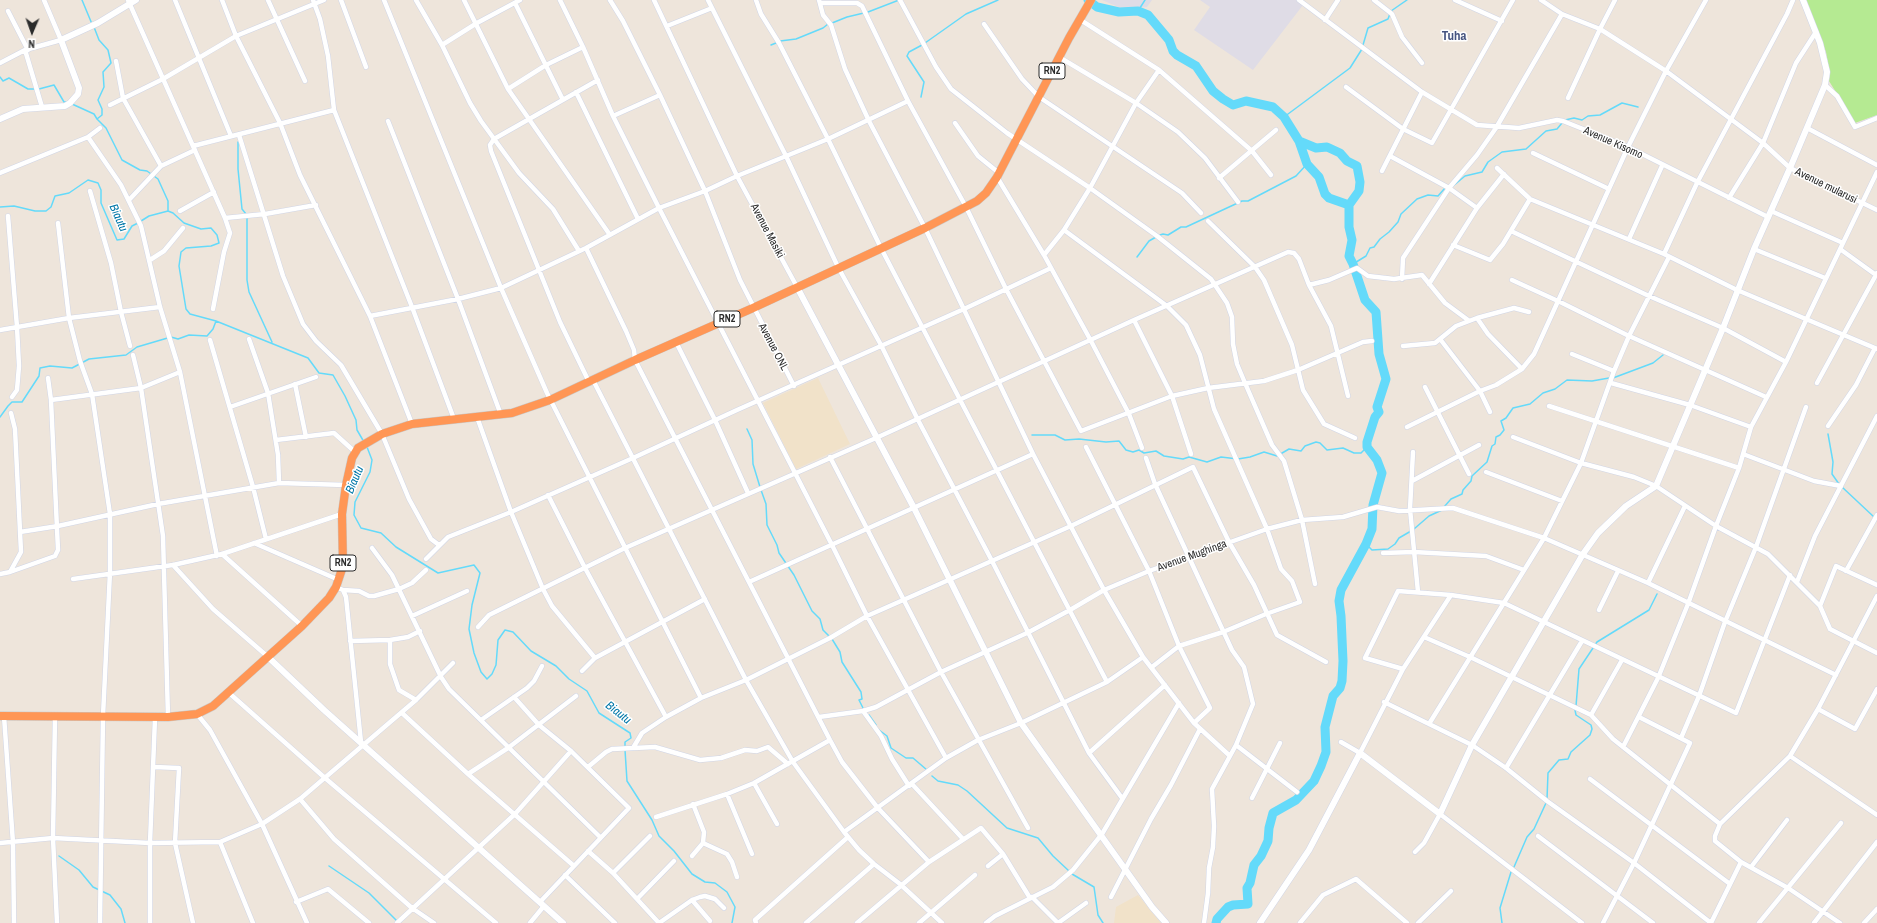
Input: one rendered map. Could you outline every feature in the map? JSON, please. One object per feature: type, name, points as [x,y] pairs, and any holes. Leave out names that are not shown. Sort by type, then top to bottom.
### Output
[{"type":"highway","name":"RN2","points":[[2,716],[103,716],[155,718],[197,714],[213,706],[302,626],[339,586],[342,566],[342,514],[348,472],[355,452],[366,443],[382,434],[412,424],[501,415],[517,412],[550,400],[634,360],[718,324],[838,267],[926,228],[966,207],[986,193],[998,175],[1079,19],[1090,2]]},
{"type":"street","points":[[0,119],[23,109],[65,106],[78,94],[79,88],[44,0]]},
{"type":"street","points":[[0,63],[26,50],[61,40],[93,25],[129,2],[136,0]]},
{"type":"street","points":[[175,0],[231,136]]},
{"type":"street","points":[[222,0],[236,36],[280,123],[300,175],[370,316],[412,424]]},
{"type":"street","points":[[268,0],[304,81]]},
{"type":"street","points":[[110,105],[163,79],[236,36],[314,2],[324,0]]},
{"type":"street","points":[[341,0],[366,67]]},
{"type":"street","points":[[384,0],[501,288],[550,400],[701,698]]},
{"type":"street","points":[[416,0],[442,45],[470,103],[519,174],[553,209],[579,251]]},
{"type":"street","points":[[464,0],[477,23],[508,89],[528,120],[610,235]]},
{"type":"street","points":[[442,45],[477,23],[520,0]]},
{"type":"street","points":[[560,0],[583,47],[613,116],[659,208],[682,249],[757,401],[867,616],[946,758]]},
{"type":"street","name":"Avenue ONL","points":[[610,0],[623,21],[660,95],[705,191],[740,280],[794,386]]},
{"type":"street","name":"Avenue Masiki","points":[[654,0],[737,176],[797,287]]},
{"type":"street","points":[[708,0],[786,156],[838,267],[881,345],[1089,754],[1122,798]]},
{"type":"street","points":[[756,0],[761,14],[779,42],[881,248],[1107,682]]},
{"type":"street","points":[[901,0],[936,67],[951,89],[1017,140],[1090,188],[1158,236],[1211,279],[1227,303],[1232,317],[1233,344],[1237,364],[1272,445],[1280,456],[1302,520],[1315,584]]},
{"type":"street","name":"Avenue Kisomo","points":[[1299,0],[1422,92],[1477,126],[1519,128],[1557,120],[1563,121],[1628,148],[1729,198],[1843,243]]},
{"type":"street","points":[[1324,20],[1338,0]]},
{"type":"street","points":[[1374,0],[1389,10],[1402,37],[1422,63]]},
{"type":"street","points":[[1455,0],[1502,21]]},
{"type":"street","points":[[1346,87],[1404,129],[1432,143],[1513,0]]},
{"type":"street","points":[[1568,98],[1615,0]]},
{"type":"street","points":[[1407,427],[1480,391],[1496,385],[1522,369],[1534,354],[1592,224],[1628,148],[1666,71],[1706,0]]},
{"type":"street","points":[[1429,724],[1544,538],[1581,463],[1614,372],[1629,336],[1649,296],[1697,183],[1730,119],[1788,14],[1793,0]]},
{"type":"street","points":[[1415,852],[1424,843],[1440,814],[1472,745],[1583,554],[1598,533],[1626,506],[1656,486],[1754,249],[1807,128],[1824,84],[1827,72],[1816,32],[1803,0]]},
{"type":"street","points":[[1230,756],[1200,729],[1143,657],[1104,590],[1033,454],[1000,381],[926,228],[869,121],[845,69],[830,24],[823,15],[820,1],[857,3],[862,6],[908,101],[966,207],[1006,289],[1081,431],[1129,414],[1172,396],[1208,388],[1264,381],[1338,355],[1363,342],[1372,341]]},
{"type":"street","name":"Avenue mularusi","points":[[1544,1],[1562,14],[1600,29],[1666,71],[1763,143],[1790,168],[1877,210]]},
{"type":"street","points":[[129,2],[214,192],[230,233],[224,252],[213,309]]},
{"type":"street","points":[[314,2],[320,19],[328,56],[334,110],[412,307],[454,419]]},
{"type":"street","points":[[515,4],[563,100]]},
{"type":"street","points":[[667,26],[712,8]]},
{"type":"street","points":[[8,11],[26,50],[42,107]]},
{"type":"street","points":[[1402,279],[1403,258],[1449,188],[1477,155],[1496,128],[1562,14]]},
{"type":"street","points":[[1079,19],[1159,70],[1252,151],[1271,175]]},
{"type":"street","points":[[984,24],[1022,79],[1039,97],[1113,145],[1182,193],[1201,213]]},
{"type":"street","points":[[1729,198],[1763,143],[1796,63],[1816,32]]},
{"type":"street","points":[[508,89],[546,66],[583,47]]},
{"type":"street","points":[[1059,57],[1136,103],[1178,132],[1205,158],[1238,202]]},
{"type":"street","points":[[116,61],[123,98],[161,166]]},
{"type":"street","points":[[1044,255],[1064,230],[1090,188],[1136,103],[1159,70]]},
{"type":"street","points":[[598,80],[494,139],[490,144],[490,151],[560,322],[633,458],[746,680],[792,762],[848,837],[874,864],[900,884],[942,923]]},
{"type":"street","points":[[1824,84],[1837,96],[1855,127],[1877,118]]},
{"type":"street","points":[[576,92],[638,219]]},
{"type":"street","points":[[1382,171],[1422,92]]},
{"type":"street","points":[[613,116],[660,95]]},
{"type":"street","points":[[370,316],[458,299],[501,288],[540,271],[586,248],[659,208],[705,191],[737,176],[828,139],[869,121],[908,101]]},
{"type":"street","points":[[129,200],[161,166],[194,148],[231,136],[334,110]]},
{"type":"street","points":[[388,121],[458,299],[501,415]]},
{"type":"street","points":[[955,123],[978,156],[998,175],[1091,341],[1129,414],[1142,448]]},
{"type":"street","points":[[0,173],[88,137],[100,128]]},
{"type":"street","points":[[1807,128],[1877,165]]},
{"type":"street","points":[[1219,178],[1276,130]]},
{"type":"street","points":[[239,134],[283,276],[303,324],[316,341],[341,365],[382,434],[409,499],[431,539],[439,545]]},
{"type":"street","points":[[88,137],[129,200],[141,226],[160,307],[180,372],[219,555],[302,626]]},
{"type":"street","points":[[1533,153],[1609,189]]},
{"type":"street","points":[[1390,156],[1449,188],[1477,208]]},
{"type":"street","points":[[1629,239],[1662,166]]},
{"type":"street","points":[[1497,168],[1530,200],[1629,239],[1666,255],[1737,290],[1876,349],[1856,385],[1828,426]]},
{"type":"street","points":[[1429,284],[1477,208],[1504,174]]},
{"type":"street","points":[[1623,747],[1658,678],[1688,604],[1744,454],[1751,427],[1807,320],[1825,278],[1863,204],[1876,175]]},
{"type":"street","points":[[90,191],[111,263],[130,346]]},
{"type":"street","points":[[180,211],[214,192]]},
{"type":"street","points":[[1453,245],[1490,260],[1511,231],[1530,200]]},
{"type":"street","points":[[225,218],[265,214],[316,205]]},
{"type":"street","points":[[8,216],[18,327],[19,366],[17,390],[12,397]]},
{"type":"street","points":[[1208,221],[1255,267],[1264,280],[1292,345],[1303,390],[1324,424],[1355,438]]},
{"type":"street","points":[[58,224],[69,318],[81,363],[92,394],[110,514],[110,572],[103,716],[99,890],[100,923]]},
{"type":"street","points":[[150,260],[164,251],[182,228]]},
{"type":"street","points":[[1064,230],[1167,306],[1186,325],[1200,355],[1214,409],[1236,457],[1236,462],[1267,529],[1281,569],[1292,581],[1300,602],[1266,614],[1224,632],[1179,646],[1152,667]]},
{"type":"street","points":[[1511,231],[1649,296],[1722,328],[1786,362]]},
{"type":"street","points":[[586,248],[626,331],[634,350],[634,360],[842,762],[878,807],[928,862]]},
{"type":"street","points":[[1754,249],[1825,278]]},
{"type":"street","points":[[1817,383],[1876,277],[1840,249]]},
{"type":"street","points":[[478,627],[489,615],[625,548],[794,472],[876,438],[917,418],[1091,341],[1134,320],[1288,252],[1294,253],[1299,259],[1309,285],[1331,326],[1348,396]]},
{"type":"street","points":[[426,559],[448,537],[511,512],[633,458],[757,401],[838,366],[881,345],[964,309],[1051,268]]},
{"type":"street","points":[[1309,285],[1329,280],[1354,269],[1368,276],[1402,279],[1422,275],[1445,302],[1468,320]]},
{"type":"street","points":[[1512,280],[1629,336],[1706,368],[1766,397]]},
{"type":"street","points":[[797,287],[914,508],[1021,723],[1054,771],[1102,834],[1152,907],[1166,923]]},
{"type":"street","points":[[0,330],[69,318],[160,307]]},
{"type":"street","points":[[1403,346],[1435,342],[1456,326],[1468,320],[1514,308],[1529,312]]},
{"type":"street","points":[[1477,318],[1488,334],[1522,369]]},
{"type":"street","points":[[1134,320],[1172,396],[1192,454]]},
{"type":"street","points":[[249,339],[268,393],[278,455],[279,483]]},
{"type":"street","points":[[1440,339],[1480,391],[1490,412]]},
{"type":"street","points":[[210,340],[253,487],[266,539]]},
{"type":"street","points":[[676,342],[715,420],[748,493]]},
{"type":"street","points":[[1572,354],[1614,372]]},
{"type":"street","points":[[133,355],[141,388],[163,536],[168,717]]},
{"type":"street","points":[[51,400],[141,388],[180,372]]},
{"type":"street","points":[[230,407],[316,377]]},
{"type":"street","points":[[0,574],[10,572],[55,556],[58,550],[51,400],[48,378]]},
{"type":"street","points":[[1611,383],[1690,405],[1751,427]]},
{"type":"street","points":[[295,384],[306,437]]},
{"type":"street","points":[[1425,387],[1469,474]]},
{"type":"street","points":[[1549,406],[1739,468]]},
{"type":"street","points":[[1681,738],[1699,696],[1725,622],[1756,547],[1806,408]]},
{"type":"street","points":[[10,572],[22,552],[15,429],[11,413]]},
{"type":"street","points":[[1797,582],[1815,536],[1877,416]]},
{"type":"street","points":[[477,417],[511,512],[543,589],[552,606],[595,658]]},
{"type":"street","points":[[276,440],[334,433],[355,452]]},
{"type":"street","points":[[1514,437],[1581,463],[1634,477],[1656,486],[1716,526],[1768,554],[1820,606],[1830,629],[1877,653]]},
{"type":"street","points":[[1412,481],[1479,445]]},
{"type":"street","points":[[1086,447],[1116,503],[1149,571],[1179,646],[1210,708],[1194,722]]},
{"type":"street","points":[[1413,452],[1410,509],[1418,592]]},
{"type":"street","points":[[749,582],[790,565],[1033,454]]},
{"type":"street","points":[[1744,454],[1784,471],[1814,481],[1841,486]]},
{"type":"street","points":[[830,457],[941,672],[1028,828]]},
{"type":"street","points":[[1146,458],[1155,484],[1232,650],[1244,667],[1253,704],[1236,745],[1212,789],[1214,826],[1213,847],[1209,868],[1208,893],[1204,923]]},
{"type":"street","points":[[633,748],[642,733],[666,717],[701,698],[746,680],[831,637],[867,616],[1071,526],[1155,484],[1193,467],[1229,542],[1254,585],[1266,614],[1277,635],[1326,662]]},
{"type":"street","points":[[1486,472],[1562,501]]},
{"type":"street","points":[[20,532],[58,526],[205,495],[279,483],[346,485]]},
{"type":"street","points":[[548,495],[585,568],[666,717]]},
{"type":"street","points":[[1648,583],[1685,506]]},
{"type":"street","name":"Avenue Mughinga","points":[[818,717],[876,707],[941,672],[1027,633],[1104,590],[1149,571],[1229,542],[1267,529],[1302,520],[1343,517],[1377,507],[1399,511],[1410,509]]},
{"type":"street","points":[[1410,509],[1453,508],[1544,538],[1648,583],[1836,676]]},
{"type":"street","points":[[73,578],[173,565],[219,555],[342,514]]},
{"type":"street","points":[[1846,571],[1877,515]]},
{"type":"street","points":[[254,543],[339,586],[359,591],[369,596],[399,589],[412,583],[426,570]]},
{"type":"street","points":[[372,548],[392,575],[441,677],[449,690],[600,838]]},
{"type":"street","points":[[1383,553],[1414,552],[1486,556],[1524,570]]},
{"type":"street","points":[[173,565],[214,609],[267,656],[324,710],[478,849],[563,923]]},
{"type":"street","points":[[1820,606],[1836,566],[1877,585]]},
{"type":"street","points":[[1599,610],[1618,571]]},
{"type":"street","points":[[1403,669],[1365,658],[1398,591],[1452,595],[1504,604],[1658,678],[1736,713],[1790,575]]},
{"type":"street","points":[[339,586],[346,597],[363,744]]},
{"type":"street","points":[[412,616],[467,591]]},
{"type":"street","points":[[1260,923],[1309,850],[1360,753],[1384,702],[1403,669],[1452,595]]},
{"type":"street","points":[[1840,923],[1788,888],[1741,862],[1715,841],[1715,836],[1720,824],[1790,756],[1836,676],[1877,596]]},
{"type":"street","points":[[582,671],[595,658],[706,599]]},
{"type":"street","points":[[350,641],[390,640],[408,637],[420,631]]},
{"type":"street","points":[[1424,637],[1470,657],[1591,715],[1613,739],[1720,824]]},
{"type":"street","points":[[390,640],[390,664],[399,690],[416,700]]},
{"type":"street","points":[[1506,768],[1551,696],[1582,641]]},
{"type":"street","points":[[844,832],[946,758],[978,740],[1021,723],[1107,682],[1143,657]]},
{"type":"street","points":[[1591,715],[1622,660]]},
{"type":"street","points":[[0,843],[13,843],[53,838],[150,843],[220,842],[262,824],[300,799],[416,700],[441,677],[453,663]]},
{"type":"street","points":[[481,720],[534,681],[542,666]]},
{"type":"street","points":[[1089,754],[1165,685]]},
{"type":"street","points":[[1818,709],[1855,729],[1877,689]]},
{"type":"street","points":[[228,692],[325,778],[496,923]]},
{"type":"street","points":[[468,774],[508,748],[576,696]]},
{"type":"street","points":[[514,697],[539,725],[571,751],[629,808],[565,875],[542,904],[530,923]]},
{"type":"street","points":[[1384,702],[1472,745],[1506,768],[1547,801],[1634,863],[1711,923],[1741,862]]},
{"type":"street","points":[[986,923],[995,916],[1053,887],[1073,870],[1102,834],[1179,703]]},
{"type":"street","points":[[864,710],[881,736],[892,759],[910,785],[963,839]]},
{"type":"street","points":[[402,712],[468,774],[574,866]]},
{"type":"street","points":[[197,714],[210,730],[262,824],[296,902],[307,923]]},
{"type":"street","points":[[2,716],[13,843],[14,923]]},
{"type":"street","points":[[55,716],[53,838],[57,923]]},
{"type":"street","points":[[1602,923],[1634,863],[1690,743],[1639,717]]},
{"type":"street","points":[[150,923],[150,843],[155,718]]},
{"type":"street","points":[[1111,897],[1124,868],[1200,729]]},
{"type":"street","points":[[656,817],[727,794],[754,783],[830,740]]},
{"type":"street","points":[[1341,742],[1360,753],[1582,923]]},
{"type":"street","points":[[1252,798],[1268,770],[1280,743]]},
{"type":"street","points":[[1236,745],[1297,792]]},
{"type":"street","points":[[588,767],[606,752],[624,747],[633,748],[655,746],[700,760],[732,755],[745,750],[757,751],[768,747],[788,764]]},
{"type":"street","points":[[398,922],[515,814],[571,751]]},
{"type":"street","points":[[1790,756],[1877,815]]},
{"type":"street","points":[[154,767],[179,768],[175,843],[193,923]]},
{"type":"street","points":[[1590,779],[1730,884]]},
{"type":"street","points":[[754,783],[777,824]]},
{"type":"street","points":[[727,794],[752,854]]},
{"type":"street","points":[[300,799],[334,839],[412,908],[434,923]]},
{"type":"street","points":[[692,856],[703,843],[704,832],[693,804]]},
{"type":"street","points":[[1751,867],[1787,820]]},
{"type":"street","points":[[1760,923],[1841,823]]},
{"type":"street","points":[[857,923],[900,884],[928,862],[981,828],[1003,854],[1031,898],[1058,923],[1086,903]]},
{"type":"street","points":[[613,873],[650,836]]},
{"type":"street","points":[[1538,836],[1653,923]]},
{"type":"street","points":[[756,923],[755,920],[848,837]]},
{"type":"street","points":[[220,842],[253,923]]},
{"type":"street","points":[[1814,923],[1877,842]]},
{"type":"street","points":[[703,843],[727,854],[732,862],[737,877]]},
{"type":"street","points":[[588,851],[613,873],[662,922],[692,900],[705,896],[715,899],[724,908]]},
{"type":"street","points":[[988,866],[1003,854]]},
{"type":"street","points":[[638,898],[674,861]]},
{"type":"street","points":[[806,923],[874,864]]},
{"type":"street","points":[[565,875],[615,923]]},
{"type":"street","points":[[918,923],[975,876]]},
{"type":"street","points":[[1300,923],[1323,895],[1356,880],[1407,923]]},
{"type":"street","points":[[296,902],[328,889],[368,923]]},
{"type":"street","points":[[1418,923],[1451,891]]},
{"type":"street","points":[[692,900],[710,921]]},
{"type":"street","points":[[1864,923],[1877,909]]},
{"type":"shaded area","points":[[1102,0],[1152,0],[1147,7],[1123,9]]},
{"type":"shaded area","points":[[1200,0],[1297,0],[1303,5],[1253,70],[1194,30],[1210,7]]},
{"type":"shaded area","points":[[818,378],[850,444],[796,469],[763,403]]},
{"type":"shaded area","points":[[1138,895],[1161,923],[1114,923],[1116,907]]},
{"type":"green space","points":[[1801,0],[1877,0],[1877,115],[1855,123],[1829,81],[1830,75],[1826,52],[1815,25]]},
{"type":"waterway","points":[[82,0],[92,24]]},
{"type":"waterway","points":[[832,23],[847,17],[868,12],[899,0]]},
{"type":"waterway","points":[[925,43],[966,14],[998,0]]},
{"type":"waterway","points":[[1088,0],[1097,7],[1119,12],[1138,11],[1148,15],[1169,40],[1173,51],[1196,66],[1213,91],[1223,99],[1233,105],[1246,101],[1273,107],[1284,117],[1299,141],[1316,148],[1327,147],[1340,153],[1347,161],[1357,166],[1360,182],[1359,191],[1349,205],[1349,227],[1352,240],[1349,256],[1365,300],[1376,312],[1379,354],[1386,379],[1377,407],[1379,412],[1375,417],[1367,442],[1367,447],[1377,460],[1382,473],[1373,505],[1372,529],[1366,544],[1341,590],[1339,601],[1343,661],[1342,681],[1340,688],[1333,696],[1325,727],[1326,752],[1321,766],[1314,781],[1296,800],[1273,813],[1269,828],[1268,841],[1261,856],[1254,865],[1250,883],[1247,888],[1248,904],[1233,905],[1228,907],[1217,919],[1216,923]]},
{"type":"waterway","points":[[1138,11],[1145,0]]},
{"type":"waterway","points":[[1363,45],[1368,28],[1388,19],[1391,11],[1407,0]]},
{"type":"waterway","points":[[780,41],[796,39],[823,28],[828,24]]},
{"type":"waterway","points":[[94,27],[99,40],[108,50],[111,63],[103,72],[104,87],[98,100],[102,109],[102,115],[97,119],[106,128],[122,160],[140,170],[147,171],[158,179],[168,201],[168,211]]},
{"type":"waterway","points":[[771,45],[776,43]]},
{"type":"waterway","points":[[921,97],[924,82],[907,56],[909,52],[922,45]]},
{"type":"waterway","points":[[1284,117],[1350,68],[1362,49]]},
{"type":"waterway","points":[[0,77],[3,81],[9,78],[28,89],[35,89]]},
{"type":"waterway","points":[[39,89],[54,85],[64,102],[67,102]]},
{"type":"waterway","points":[[1565,120],[1574,118],[1582,120],[1588,116],[1600,115],[1622,103],[1638,107]]},
{"type":"waterway","points":[[72,104],[94,114],[97,119]]},
{"type":"waterway","points":[[1453,186],[1465,176],[1482,172],[1488,162],[1502,152],[1526,149],[1546,131],[1557,129],[1562,123]]},
{"type":"waterway","points":[[1299,141],[1307,164],[1319,177],[1325,194],[1329,198],[1349,205]]},
{"type":"waterway","points":[[238,142],[238,169],[242,209],[246,214]]},
{"type":"waterway","points":[[1160,235],[1168,235],[1181,227],[1186,227],[1242,201],[1248,201],[1296,176],[1307,164]]},
{"type":"waterway","name":"Biautu","points":[[0,207],[14,206],[35,211],[46,211],[51,207],[55,196],[69,193],[88,180],[98,183],[101,190],[101,203],[117,240],[124,239],[132,226],[138,223]]},
{"type":"waterway","points":[[1353,264],[1366,256],[1370,248],[1374,247],[1380,239],[1389,232],[1398,222],[1401,214],[1417,199],[1428,195],[1438,196],[1445,188]]},
{"type":"waterway","name":"Biautu","points":[[141,221],[149,216],[168,211],[173,213],[184,223],[201,229],[211,228],[217,235],[219,243],[211,246],[186,248],[181,252],[179,266],[186,309],[190,314],[216,321],[308,358],[319,373],[333,375],[345,396],[356,420],[357,430],[364,442]]},
{"type":"waterway","points":[[247,218],[247,280],[249,292],[272,342]]},
{"type":"waterway","points":[[1137,257],[1149,241],[1156,237]]},
{"type":"waterway","points":[[0,417],[12,402],[22,402],[39,376],[40,368],[50,366],[72,368],[89,359],[126,355],[137,347],[171,337],[178,339],[189,335],[207,336],[213,329],[216,321]]},
{"type":"waterway","points":[[1613,378],[1653,363],[1663,355]]},
{"type":"waterway","points":[[1444,507],[1451,499],[1462,494],[1463,490],[1471,481],[1472,476],[1487,462],[1492,446],[1495,444],[1496,437],[1504,430],[1501,421],[1506,418],[1513,408],[1530,404],[1543,393],[1555,389],[1567,380],[1592,381],[1609,378]]},
{"type":"waterway","points":[[747,429],[752,440],[753,464],[760,487]]},
{"type":"waterway","points":[[1828,434],[1833,462],[1832,474],[1839,484]]},
{"type":"waterway","points":[[1032,435],[1055,435],[1065,440],[1079,439],[1106,442],[1119,441],[1126,450],[1133,452],[1139,450],[1144,453],[1156,451],[1164,456],[1183,459],[1189,457],[1207,462],[1221,457],[1238,459],[1264,452],[1277,456],[1289,449],[1301,451],[1305,446],[1316,442],[1320,443],[1327,450],[1343,448],[1354,453],[1361,453],[1367,447]]},
{"type":"waterway","name":"Biautu","points":[[367,447],[372,460],[370,472],[355,502],[354,515],[361,528],[381,533],[396,547],[438,573],[474,565],[480,573],[472,605],[469,629],[474,653],[481,672],[487,679],[492,674],[496,665],[498,640],[505,630],[513,632],[531,651],[556,666],[569,679],[587,691],[599,713],[630,733],[631,738],[625,742],[625,747]]},
{"type":"waterway","points":[[1842,487],[1874,517]]},
{"type":"waterway","points":[[761,490],[766,504],[767,525],[777,545],[779,553],[794,575],[812,611],[820,619],[823,630],[832,639],[840,652],[842,662],[861,692],[862,699],[859,700],[864,710]]},
{"type":"waterway","points":[[1414,529],[1429,516],[1442,510]]},
{"type":"waterway","points":[[1366,544],[1372,550],[1388,549],[1395,544],[1399,538],[1411,531]]},
{"type":"waterway","points":[[1576,706],[1579,669],[1597,642],[1649,610],[1657,594]]},
{"type":"waterway","points":[[1547,799],[1548,773],[1559,760],[1568,759],[1571,752],[1590,735],[1592,729],[1591,725],[1576,715],[1575,710]]},
{"type":"waterway","points":[[869,715],[876,725]]},
{"type":"waterway","points":[[879,730],[887,736],[891,748],[906,758],[913,758],[927,770]]},
{"type":"waterway","name":"Biautu","points":[[625,750],[627,781],[652,820],[659,836],[674,851],[692,874],[705,882],[715,883],[727,892],[735,907],[732,923]]},
{"type":"waterway","points":[[932,776],[938,781],[958,785],[967,791],[1007,828],[1038,838],[1053,856],[1069,871]]},
{"type":"waterway","points":[[1514,867],[1527,837],[1534,829],[1546,803]]},
{"type":"waterway","points":[[59,856],[79,870],[93,887],[110,895],[121,909],[125,923]]},
{"type":"waterway","points":[[329,866],[369,893],[397,921]]},
{"type":"waterway","points":[[1502,923],[1500,908],[1511,872]]},
{"type":"waterway","points":[[1072,874],[1094,887],[1098,915],[1103,923]]},
{"type":"district","name":"Tuha","points":[[1454,37]]}]
